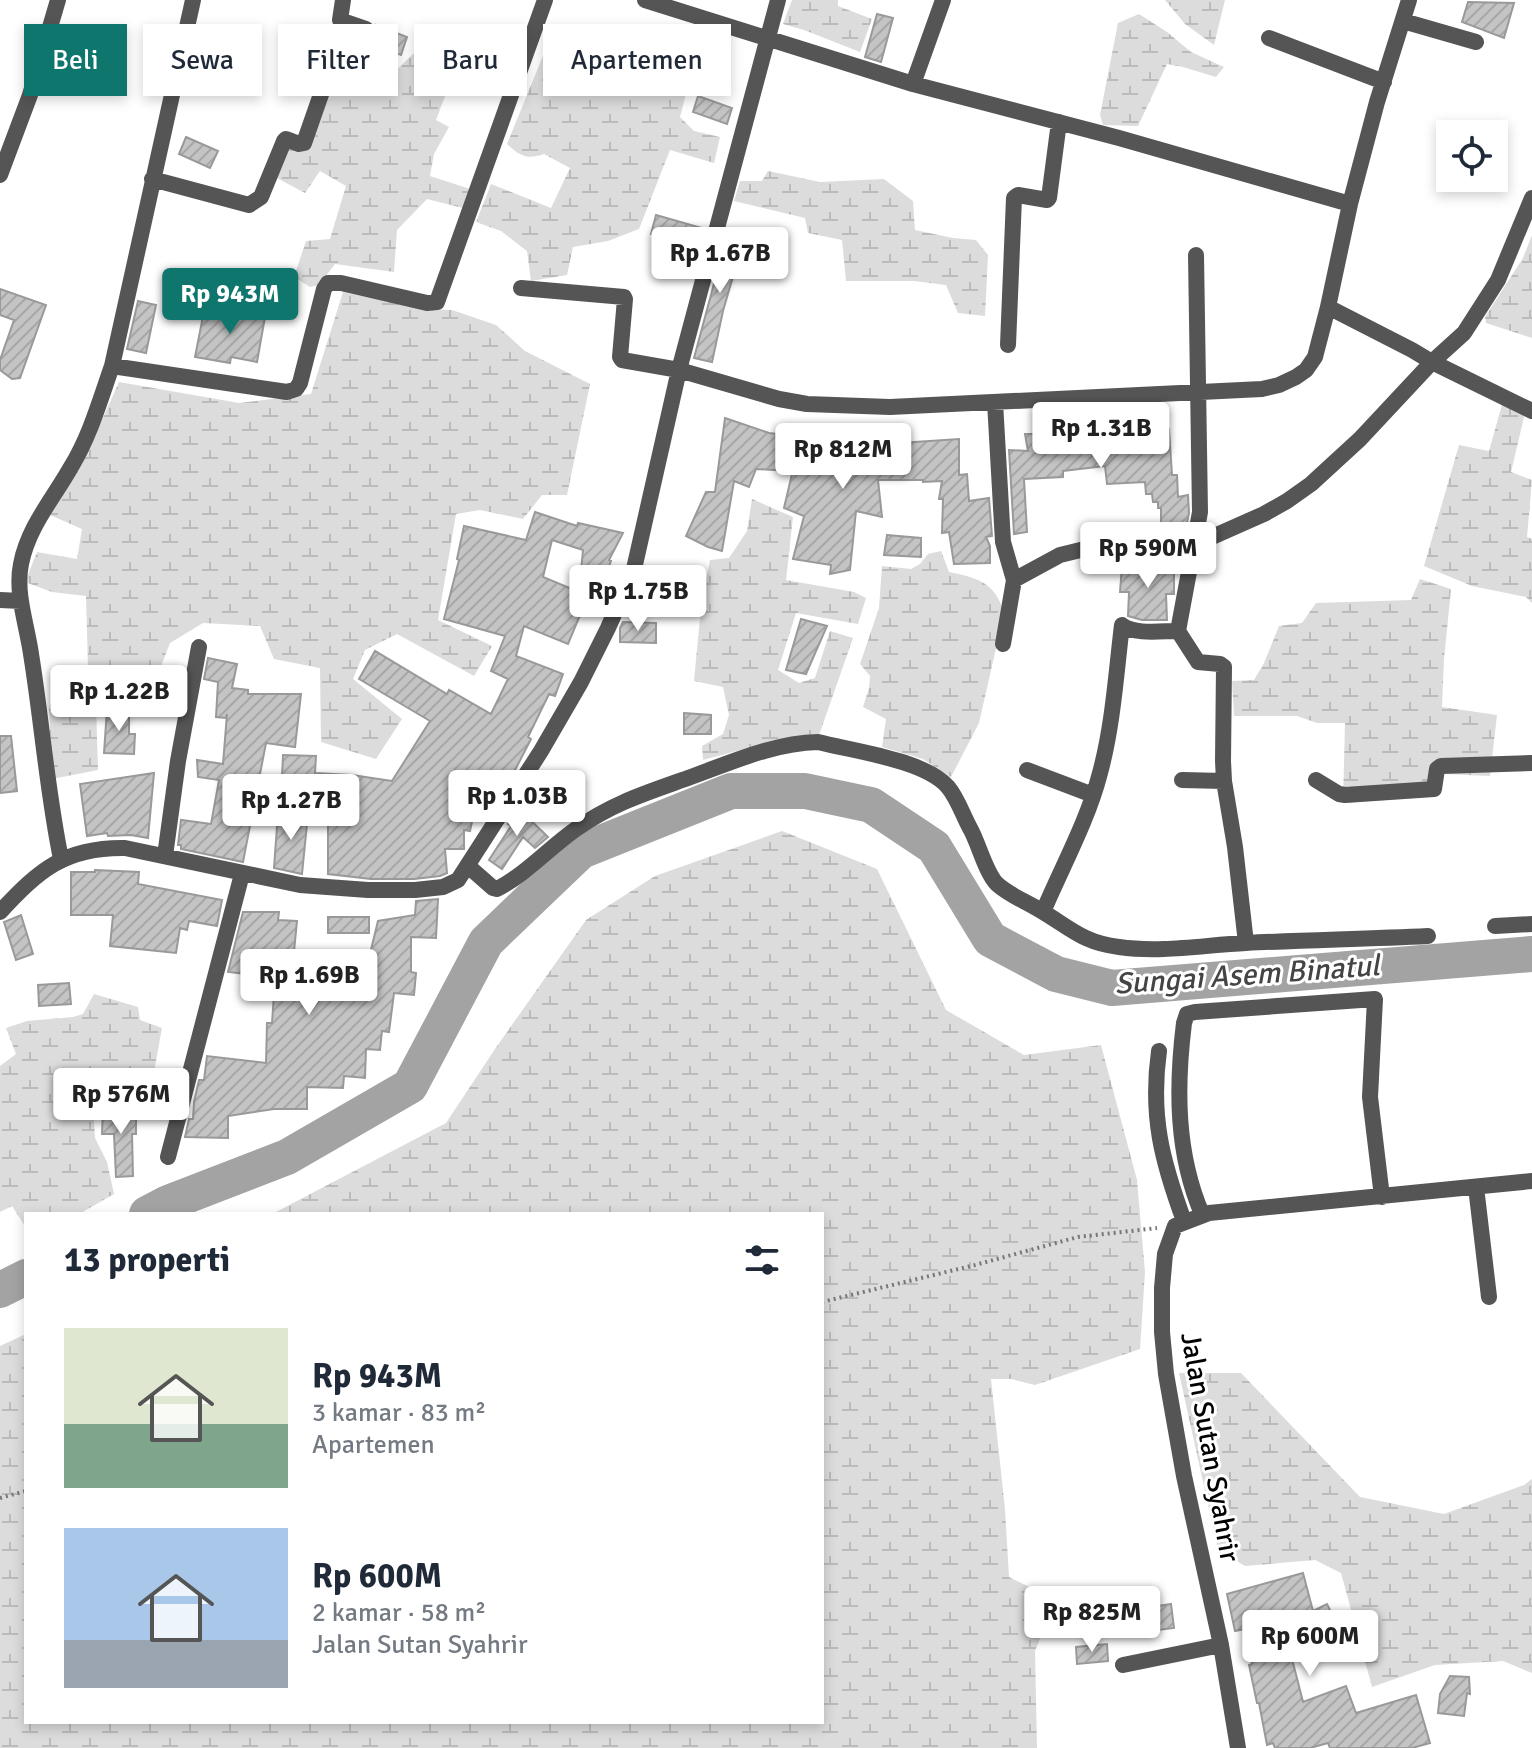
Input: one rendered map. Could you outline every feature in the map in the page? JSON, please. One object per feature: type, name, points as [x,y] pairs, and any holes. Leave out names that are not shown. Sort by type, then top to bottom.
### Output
[{"type":"street","points":[[0,175],[30,95],[58,0]]},
{"type":"street","points":[[61,859],[21,601],[20,566],[28,539],[72,467],[92,424],[112,366],[193,0]]},
{"type":"street","points":[[152,179],[249,205],[261,197],[284,141],[304,143],[326,80],[342,85],[350,83],[366,29],[340,20],[343,0]]},
{"type":"street","points":[[112,366],[287,392],[296,389],[300,383],[328,283],[341,283],[427,303],[437,302],[545,0]]},
{"type":"street","points":[[645,0],[768,32],[913,84],[1350,204]]},
{"type":"street","points":[[0,912],[27,883],[61,859],[105,848],[125,848],[300,885],[415,890],[443,887],[458,880],[541,751],[581,682],[634,569],[679,370],[778,0]]},
{"type":"street","points":[[913,84],[943,0]]},
{"type":"street","points":[[521,288],[624,297],[620,359],[623,361],[679,370],[807,404],[890,407],[1262,389],[1279,385],[1306,370],[1315,357],[1350,204],[1409,0]]},
{"type":"street","points":[[1403,21],[1476,42]]},
{"type":"street","points":[[1269,38],[1384,82]]},
{"type":"street","points":[[1008,345],[1014,198],[1018,195],[1049,198],[1059,122]]},
{"type":"street","points":[[1014,580],[1060,555],[1101,545],[1149,536],[1196,539],[1264,514],[1311,484],[1360,439],[1430,362],[1464,333],[1498,280],[1532,198]]},
{"type":"street","points":[[1196,255],[1200,512],[1178,631],[1198,662],[1223,665],[1224,781],[1246,943]]},
{"type":"street","points":[[1328,307],[1430,362],[1532,411]]},
{"type":"street","points":[[995,402],[1003,542],[1014,580],[1003,644]]},
{"type":"street","points":[[0,600],[21,601]]},
{"type":"street","points":[[1043,912],[1101,771],[1122,625],[1136,630],[1178,631]]},
{"type":"street","points":[[165,856],[178,761],[199,647]]},
{"type":"street","points":[[468,866],[497,889],[575,829],[630,798],[763,751],[818,742],[898,761],[942,781],[950,790],[978,844],[990,876],[1006,890],[1074,934],[1094,942],[1119,947],[1162,948],[1428,936]]},
{"type":"street","points":[[1316,780],[1339,794],[1353,796],[1434,789],[1437,769],[1441,766],[1532,763]]},
{"type":"street","points":[[1027,770],[1093,795]]},
{"type":"street","points":[[1182,780],[1224,781]]},
{"type":"street","points":[[168,1157],[242,874]]},
{"type":"street","points":[[1495,926],[1532,924]]},
{"type":"street","points":[[1206,1214],[1195,1197],[1180,1132],[1184,1023],[1187,1014],[1193,1012],[1375,999],[1370,1097],[1382,1197]]},
{"type":"street","points":[[1159,1051],[1155,1081],[1157,1127],[1179,1224],[1206,1214],[1532,1181]]},
{"type":"street","points":[[1476,1187],[1489,1297]]},
{"type":"street","name":"Jalan Sutan Syahrir","points":[[1179,1224],[1165,1254],[1162,1288],[1166,1374],[1184,1476],[1221,1645],[1238,1748]]},
{"type":"street","points":[[1123,1665],[1221,1645]]},
{"type":"path","points":[[824,1302],[1078,1237],[1179,1224]]},
{"type":"path","points":[[0,1498],[24,1492]]},
{"type":"green space","points":[[792,0],[838,0],[838,6],[872,19],[860,52],[783,24]]},
{"type":"green space","points":[[1165,0],[1225,0],[1214,45],[1185,24]]},
{"type":"green space","points":[[1139,14],[1191,52],[1224,67],[1216,77],[1167,64],[1138,126],[1103,125],[1100,115],[1118,23]]},
{"type":"green space","points":[[413,54],[414,96],[445,96],[436,120],[449,127],[434,154],[430,176],[470,189],[463,208],[427,199],[397,230],[394,272],[335,264],[319,285],[310,287],[294,277],[306,241],[330,239],[346,186],[320,171],[305,193],[275,177],[289,144],[306,147],[327,96],[398,96],[398,68]]},
{"type":"green space","points":[[543,56],[543,96],[685,96],[680,117],[694,131],[720,137],[714,163],[670,150],[639,229],[608,241],[573,247],[567,275],[531,281],[527,251],[501,231],[476,222],[491,184],[551,208],[570,168],[544,154],[524,156],[507,144]]},
{"type":"green space","points":[[768,171],[820,182],[884,179],[913,201],[915,230],[976,240],[988,255],[985,316],[958,313],[946,285],[914,281],[846,281],[842,240],[808,233],[805,218],[734,201],[740,181],[762,181]]},
{"type":"green space","points":[[1532,235],[1532,338],[1486,323],[1485,317],[1523,258]]},
{"type":"green space","points":[[343,292],[424,309],[452,310],[496,325],[525,351],[590,384],[567,495],[542,495],[523,519],[480,510],[456,514],[438,620],[492,646],[474,676],[397,634],[365,650],[353,679],[402,719],[376,759],[321,742],[320,668],[274,659],[260,626],[203,623],[170,643],[153,687],[111,688],[96,705],[98,770],[52,779],[49,710],[56,679],[88,668],[86,596],[52,592],[25,582],[37,552],[77,559],[82,529],[50,515],[101,422],[119,382],[239,403],[311,394]]},
{"type":"green space","points":[[1503,401],[1525,413],[1511,472],[1532,480],[1527,537],[1532,539],[1532,603],[1526,597],[1472,586],[1424,566],[1459,445],[1489,451]]},
{"type":"green space","points":[[752,499],[793,517],[786,580],[854,592],[866,598],[858,624],[796,613],[778,670],[799,683],[815,678],[830,631],[853,638],[818,738],[763,744],[703,760],[702,746],[723,734],[729,715],[723,687],[694,681],[701,607],[710,560],[729,558],[747,531]]},
{"type":"green space","points":[[941,551],[949,572],[984,583],[996,594],[1004,613],[979,723],[951,777],[923,759],[882,747],[886,719],[863,707],[870,676],[860,664],[879,608],[882,566],[911,569],[928,554]]},
{"type":"green space","points":[[1420,579],[1451,589],[1442,707],[1497,715],[1490,776],[1444,774],[1431,778],[1428,797],[1343,803],[1345,723],[1317,723],[1297,716],[1234,716],[1232,681],[1254,680],[1279,626],[1302,623],[1316,603],[1411,600]]},
{"type":"green space","points":[[782,831],[877,869],[946,1010],[1024,1055],[1101,1045],[1137,1180],[1145,1272],[1140,1349],[1035,1385],[1011,1379],[991,1379],[1009,1577],[1056,1600],[1035,1651],[1037,1748],[0,1748],[0,1346],[24,1335],[24,1724],[824,1724],[824,1212],[276,1212],[446,1123],[586,920],[655,876]]},
{"type":"green space","points":[[94,994],[138,1007],[140,1020],[162,1028],[150,1094],[125,1086],[114,1101],[93,1103],[95,1138],[107,1162],[114,1194],[82,1212],[24,1212],[24,1225],[12,1206],[0,1212],[0,1066],[16,1054],[6,1028],[27,1021],[83,1014]]},
{"type":"green space","points":[[1179,1373],[1241,1373],[1360,1497],[1444,1514],[1524,1485],[1532,1479],[1532,1673],[1503,1661],[1435,1665],[1372,1687],[1341,1573],[1315,1560],[1245,1566],[1218,1550]]},
{"type":"building","points":[[1468,2],[1514,3],[1504,38],[1462,22]]},
{"type":"building","points":[[877,14],[893,18],[881,62],[865,57]]},
{"type":"building","points":[[398,34],[407,37],[401,55],[398,54]]},
{"type":"building","points":[[698,96],[732,108],[727,124],[693,112]]},
{"type":"building","points":[[186,137],[218,151],[210,168],[179,154]]},
{"type":"building","points":[[656,215],[705,229],[700,249],[651,234]]},
{"type":"building","points":[[729,228],[746,232],[712,362],[694,358]]},
{"type":"building","points":[[0,289],[46,305],[20,378],[12,379],[0,370],[0,360],[14,320],[0,315]]},
{"type":"building","points":[[138,301],[156,305],[146,353],[127,349]]},
{"type":"building","points":[[205,306],[265,317],[257,362],[231,357],[230,363],[195,357]]},
{"type":"building","points":[[725,418],[769,433],[786,435],[785,440],[830,446],[850,445],[850,438],[877,435],[877,439],[899,443],[959,439],[959,475],[967,474],[969,501],[989,498],[992,536],[986,537],[990,546],[990,563],[954,564],[949,532],[942,533],[943,499],[939,499],[942,481],[878,480],[882,517],[856,511],[850,570],[830,574],[831,565],[793,559],[804,516],[784,508],[792,474],[789,471],[756,469],[749,487],[734,481],[722,551],[686,536],[706,492],[715,492]]},
{"type":"building","points":[[1086,428],[1087,447],[1127,449],[1127,441],[1149,441],[1147,429],[1169,429],[1172,475],[1177,475],[1178,497],[1188,495],[1189,513],[1185,532],[1161,527],[1161,508],[1158,508],[1158,502],[1153,502],[1152,494],[1146,494],[1145,482],[1107,484],[1105,466],[1063,471],[1063,477],[1024,479],[1027,532],[1014,534],[1009,450],[1028,451],[1025,434],[1064,434],[1064,430]]},
{"type":"building","points":[[535,512],[577,526],[578,523],[623,533],[609,560],[603,582],[595,579],[568,644],[524,626],[516,656],[563,674],[555,696],[549,694],[513,774],[511,777],[502,772],[473,817],[470,831],[464,830],[464,849],[445,849],[447,873],[414,879],[371,879],[328,874],[328,810],[297,809],[303,776],[282,776],[283,755],[316,756],[315,773],[392,781],[430,721],[359,679],[375,651],[447,694],[449,690],[491,714],[508,679],[491,671],[505,636],[444,619],[464,526],[526,540]],"holes":[[[552,540],[583,550],[579,592],[543,577]]]},
{"type":"building","points":[[887,535],[921,538],[921,557],[884,555]]},
{"type":"building","points":[[1174,564],[1174,594],[1166,594],[1167,620],[1142,620],[1128,616],[1129,592],[1120,592],[1122,566]]},
{"type":"building","points":[[801,619],[827,626],[806,674],[786,670]]},
{"type":"building","points":[[623,622],[656,623],[656,643],[620,642]]},
{"type":"building","points":[[208,658],[237,664],[232,688],[248,690],[248,694],[301,694],[295,747],[266,743],[243,862],[181,849],[178,845],[181,820],[211,824],[219,780],[198,777],[197,760],[223,764],[227,714],[226,718],[216,717],[218,682],[204,679]]},
{"type":"building","points":[[107,709],[129,710],[129,734],[135,734],[134,754],[104,753]]},
{"type":"building","points":[[684,713],[711,715],[711,734],[684,734]]},
{"type":"building","points":[[0,736],[11,736],[17,791],[0,793]]},
{"type":"building","points":[[154,773],[148,838],[108,836],[107,833],[87,836],[80,784]]},
{"type":"building","points":[[520,810],[548,837],[535,848],[523,837],[502,869],[489,860],[511,826],[508,824]]},
{"type":"building","points":[[278,813],[308,814],[302,874],[274,868]]},
{"type":"building","points":[[71,872],[139,872],[138,884],[222,900],[217,926],[189,921],[187,930],[180,928],[176,953],[110,946],[113,915],[71,915]]},
{"type":"building","points":[[438,899],[436,938],[411,937],[411,972],[416,973],[414,995],[394,993],[389,1032],[382,1031],[380,1050],[366,1049],[365,1078],[344,1076],[343,1088],[307,1087],[307,1109],[274,1109],[228,1116],[228,1138],[185,1137],[189,1119],[193,1119],[199,1080],[204,1080],[207,1056],[266,1063],[267,1023],[272,1023],[275,980],[228,972],[243,912],[279,912],[278,920],[297,921],[293,962],[367,966],[378,921],[415,915],[416,901]]},
{"type":"building","points":[[21,915],[33,954],[16,960],[4,922]]},
{"type":"building","points":[[328,917],[369,917],[369,933],[328,933]]},
{"type":"building","points":[[69,983],[71,1004],[39,1006],[38,985]]},
{"type":"building","points":[[103,1106],[136,1107],[136,1134],[132,1134],[133,1176],[116,1177],[114,1134],[102,1134]]},
{"type":"building","points":[[1303,1573],[1313,1611],[1327,1604],[1336,1622],[1289,1647],[1303,1702],[1346,1686],[1356,1713],[1416,1695],[1430,1743],[1412,1748],[1330,1748],[1328,1743],[1310,1748],[1275,1748],[1273,1743],[1267,1745],[1249,1665],[1252,1664],[1245,1629],[1235,1631],[1227,1594]]},
{"type":"building","points":[[1171,1604],[1174,1628],[1143,1632],[1139,1609]]},
{"type":"building","points":[[1107,1644],[1108,1661],[1077,1664],[1076,1647]]},
{"type":"building","points":[[1450,1676],[1469,1677],[1470,1694],[1467,1693],[1464,1716],[1438,1713],[1440,1694]]},
{"type":"waterway","name":"Sungai Asem Binatul","points":[[151,1212],[287,1157],[410,1086],[486,942],[581,851],[731,791],[805,791],[871,805],[934,847],[990,939],[1056,974],[1112,988],[1532,954]]},
{"type":"waterway","name":"Sungai Asem Binatul","points":[[0,1290],[24,1278]]}]
